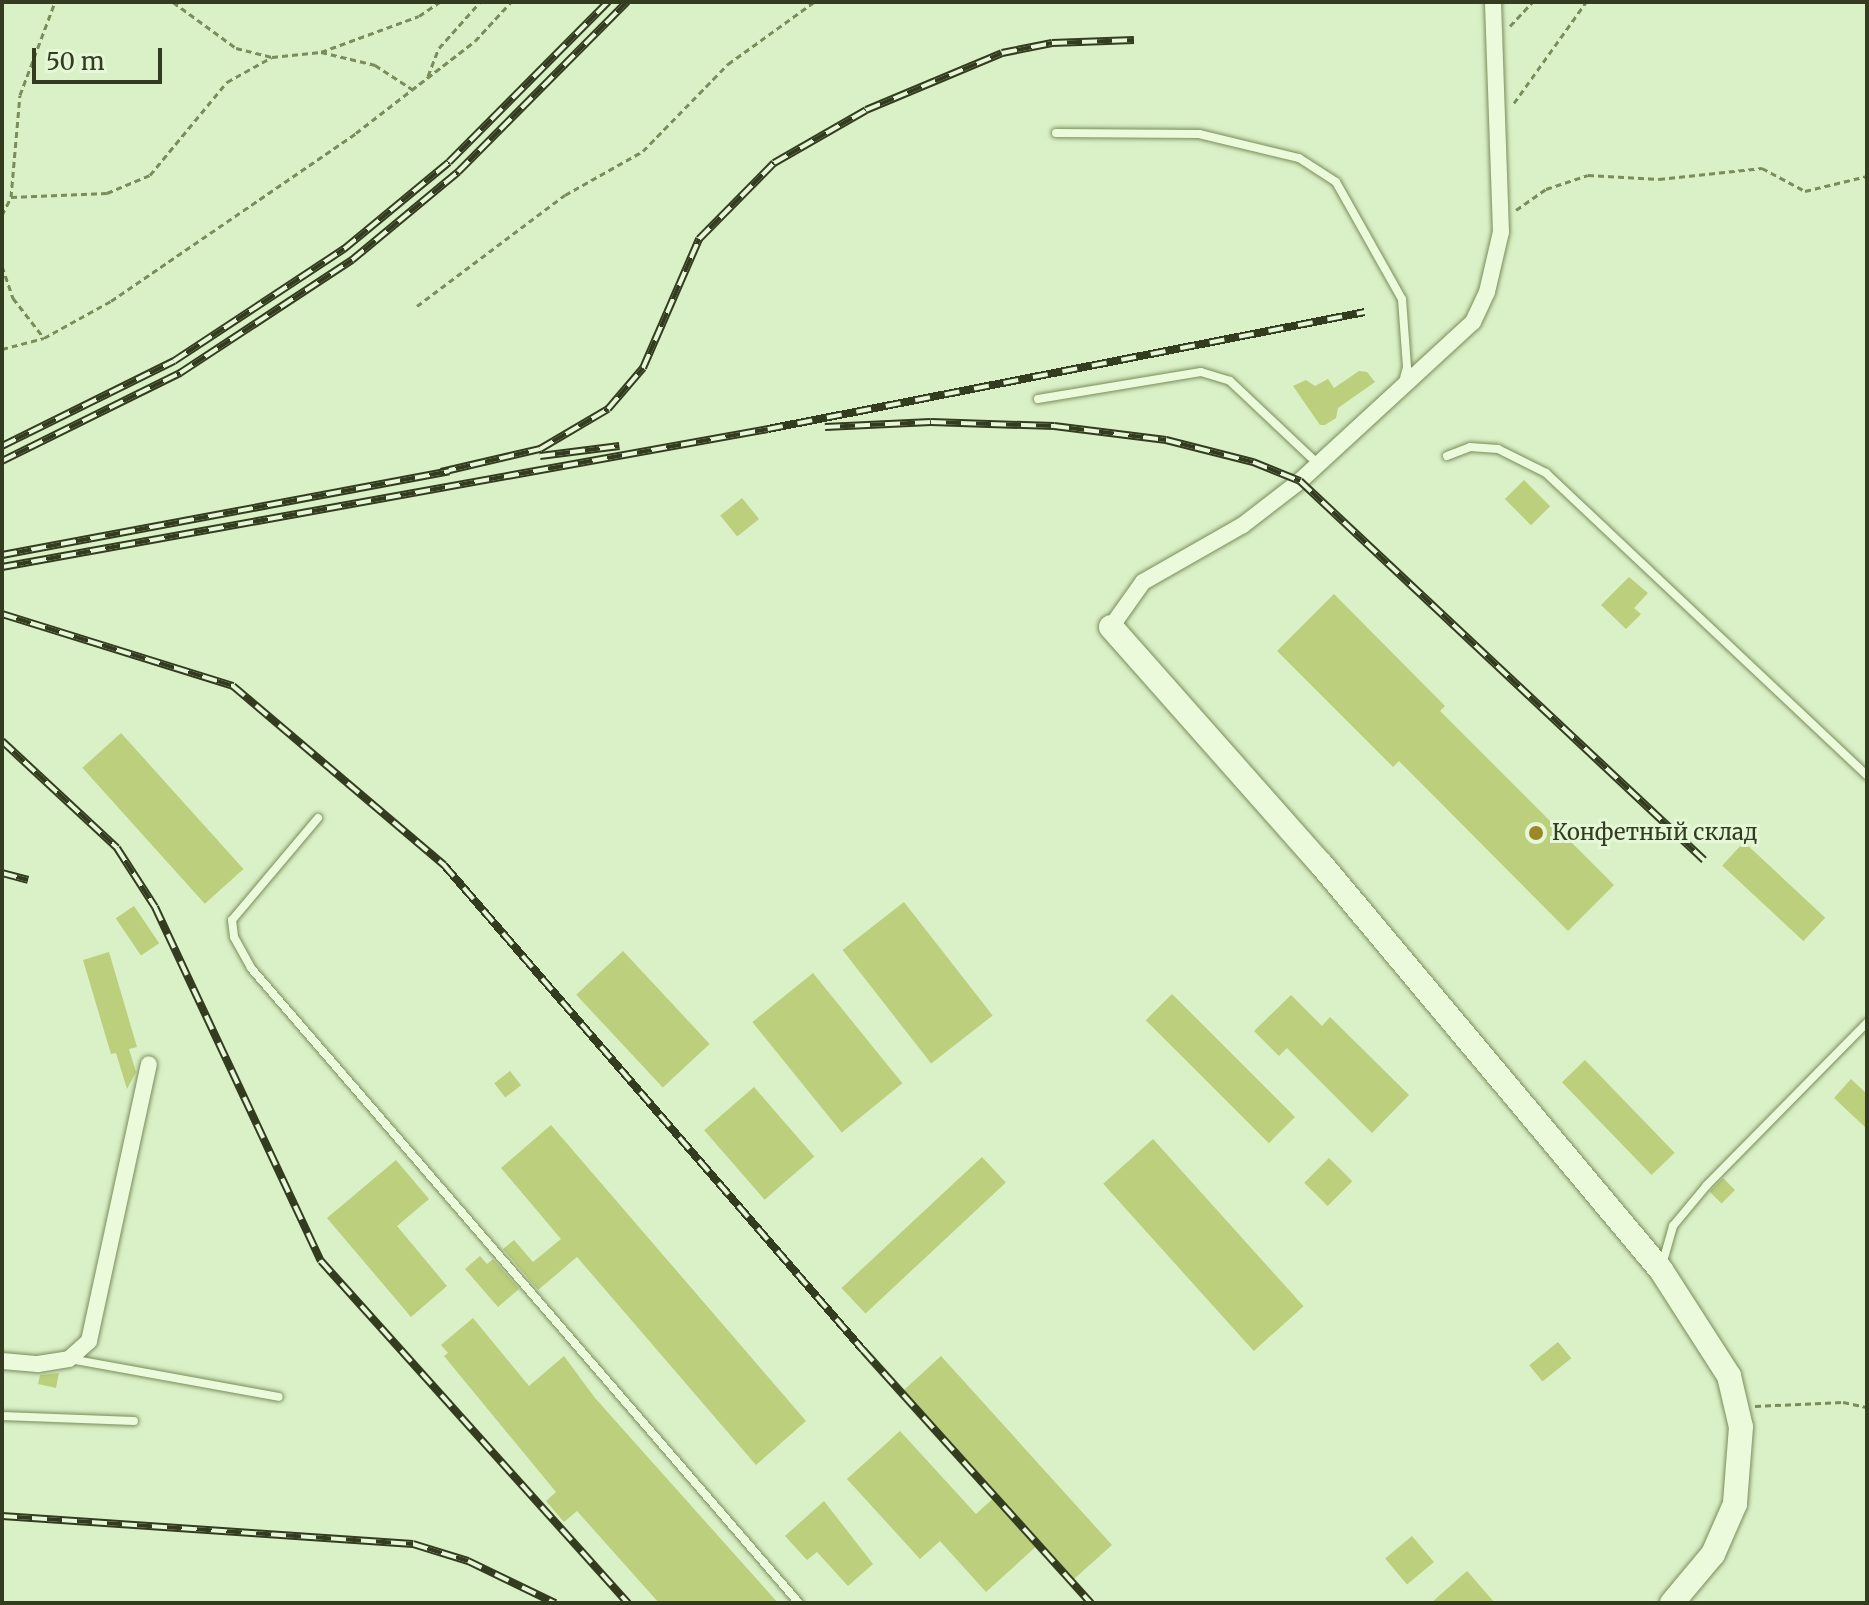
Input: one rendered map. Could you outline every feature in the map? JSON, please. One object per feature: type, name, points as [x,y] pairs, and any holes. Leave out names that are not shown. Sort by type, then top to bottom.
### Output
[{"type":"street","points":[[1493,2],[1495,131],[1501,232],[1487,292],[1473,322],[1399,394],[1243,525],[1152,576],[1132,594],[1111,627],[1321,864],[1661,1270],[1729,1376],[1741,1427],[1735,1504],[1713,1554],[1672,1603]]},
{"type":"street","points":[[2,1361],[38,1364],[69,1359],[89,1341],[149,1064]]},
{"type":"lane","points":[[1056,133],[1199,134],[1299,158],[1336,182],[1402,299],[1407,367],[1399,394]]},
{"type":"lane","points":[[1038,399],[1201,372],[1230,381],[1318,464]]},
{"type":"lane","points":[[1447,456],[1470,447],[1498,449],[1546,473],[1867,775]]},
{"type":"lane","points":[[318,818],[232,920],[234,937],[251,968],[799,1603]]},
{"type":"lane","points":[[1661,1270],[1673,1226],[1707,1185],[1867,1023]]},
{"type":"lane","points":[[69,1359],[279,1397]]},
{"type":"lane","points":[[2,1416],[134,1421]]},
{"type":"path","points":[[2,215],[11,197],[20,95],[55,2]]},
{"type":"path","points":[[173,2],[236,48],[272,57],[321,52],[419,16],[440,2]]},
{"type":"path","points":[[427,78],[439,48],[480,2]]},
{"type":"path","points":[[2,349],[44,338],[111,301],[413,89],[475,41],[511,2]]},
{"type":"path","points":[[417,306],[565,195],[643,151],[728,64],[814,2]]},
{"type":"path","points":[[1494,45],[1532,2]]},
{"type":"path","points":[[1495,131],[1586,2]]},
{"type":"path","points":[[321,52],[375,65],[413,89]]},
{"type":"path","points":[[11,197],[107,193],[150,175],[227,82],[272,57]]},
{"type":"path","points":[[1501,232],[1516,210],[1546,189],[1588,175],[1659,179],[1762,168],[1805,191],[1867,176]]},
{"type":"path","points":[[2,266],[13,298],[44,338]]},
{"type":"path","points":[[1772,1406],[1843,1402],[1867,1407]]},
{"type":"building","points":[[1359,371],[1367,372],[1375,382],[1338,408],[1336,418],[1325,425],[1320,425],[1293,386],[1306,380],[1315,386],[1328,379],[1334,388]]},
{"type":"building","points":[[1524,480],[1550,506],[1531,525],[1505,499]]},
{"type":"building","points":[[742,498],[759,519],[737,537],[720,516]]},
{"type":"building","points":[[1629,577],[1648,593],[1634,608],[1641,614],[1626,629],[1601,605]]},
{"type":"building","points":[[1334,594],[1445,706],[1440,711],[1614,885],[1568,931],[1399,761],[1393,767],[1277,651]]},
{"type":"building","points":[[121,733],[243,869],[205,904],[82,768]]},
{"type":"building","points":[[1744,842],[1825,918],[1803,941],[1722,865]]},
{"type":"building","points":[[904,902],[993,1015],[931,1063],[843,950]]},
{"type":"building","points":[[134,906],[159,943],[141,956],[116,918]]},
{"type":"building","points":[[623,951],[710,1044],[663,1088],[576,995]]},
{"type":"building","points":[[109,952],[137,1047],[129,1049],[136,1072],[127,1089],[116,1053],[111,1054],[83,960]]},
{"type":"building","points":[[813,973],[902,1083],[842,1132],[752,1022]]},
{"type":"building","points":[[1172,994],[1295,1117],[1269,1143],[1146,1020]]},
{"type":"building","points":[[1291,995],[1322,1026],[1330,1017],[1409,1095],[1372,1133],[1287,1048],[1279,1056],[1254,1031]]},
{"type":"building","points":[[1585,1060],[1675,1153],[1652,1175],[1562,1082]]},
{"type":"building","points":[[510,1071],[521,1085],[505,1097],[494,1083]]},
{"type":"building","points":[[1851,1079],[1867,1094],[1867,1129],[1834,1098]]},
{"type":"building","points":[[754,1087],[814,1156],[765,1200],[704,1130]]},
{"type":"building","points":[[551,1125],[806,1421],[756,1465],[577,1257],[538,1290],[503,1249],[514,1240],[533,1262],[561,1239],[501,1168]]},
{"type":"building","points":[[1153,1139],[1304,1306],[1254,1351],[1103,1184]]},
{"type":"building","points":[[982,1157],[1006,1183],[865,1314],[842,1288]]},
{"type":"building","points":[[1329,1158],[1352,1181],[1328,1206],[1304,1183]]},
{"type":"building","points":[[396,1160],[429,1199],[397,1226],[447,1286],[411,1317],[327,1218]]},
{"type":"building","points":[[1723,1178],[1735,1190],[1722,1203],[1710,1191]]},
{"type":"building","points":[[480,1256],[487,1264],[493,1259],[519,1289],[498,1307],[465,1269]]},
{"type":"building","points":[[473,1318],[529,1386],[564,1356],[595,1398],[778,1603],[659,1603],[577,1511],[564,1522],[546,1501],[556,1492],[444,1356],[448,1353],[441,1345]]},
{"type":"building","points":[[1558,1342],[1571,1358],[1542,1382],[1529,1365]]},
{"type":"building","points":[[941,1356],[1112,1545],[1074,1579],[1041,1542],[986,1592],[940,1541],[920,1559],[847,1479],[900,1431],[976,1514],[998,1494],[904,1390]]},
{"type":"building","points":[[59,1373],[56,1388],[38,1384],[40,1375]]},
{"type":"building","points":[[824,1501],[873,1564],[848,1586],[817,1552],[807,1560],[785,1536]]},
{"type":"building","points":[[1412,1536],[1434,1562],[1407,1585],[1385,1558]]},
{"type":"building","points":[[1467,1571],[1495,1603],[1431,1603]]},
{"type":"railway","points":[[2,446],[174,361],[344,249],[449,162],[608,2]]},
{"type":"railway","points":[[2,461],[180,373],[352,260],[458,172],[627,2]]},
{"type":"railway","points":[[441,472],[540,449],[608,409],[643,368],[699,239],[774,163],[866,110],[1002,53],[1052,43],[1134,40]]},
{"type":"railway","points":[[2,567],[768,429],[1365,312]]},
{"type":"railway","points":[[825,427],[931,422],[1054,426],[1166,440],[1253,462],[1300,481],[1704,860]]},
{"type":"railway","points":[[540,456],[619,446]]},
{"type":"railway","points":[[2,555],[449,471]]},
{"type":"railway","points":[[2,614],[233,686],[444,865],[863,1350],[1091,1603]]},
{"type":"railway","points":[[2,741],[117,848],[155,907],[321,1261],[628,1603]]},
{"type":"railway","points":[[2,873],[28,880]]},
{"type":"railway","points":[[2,1516],[413,1544],[468,1561],[555,1603]]},
{"type":"place","name":"Конфетный склад","points":[[1536,833]]}]
